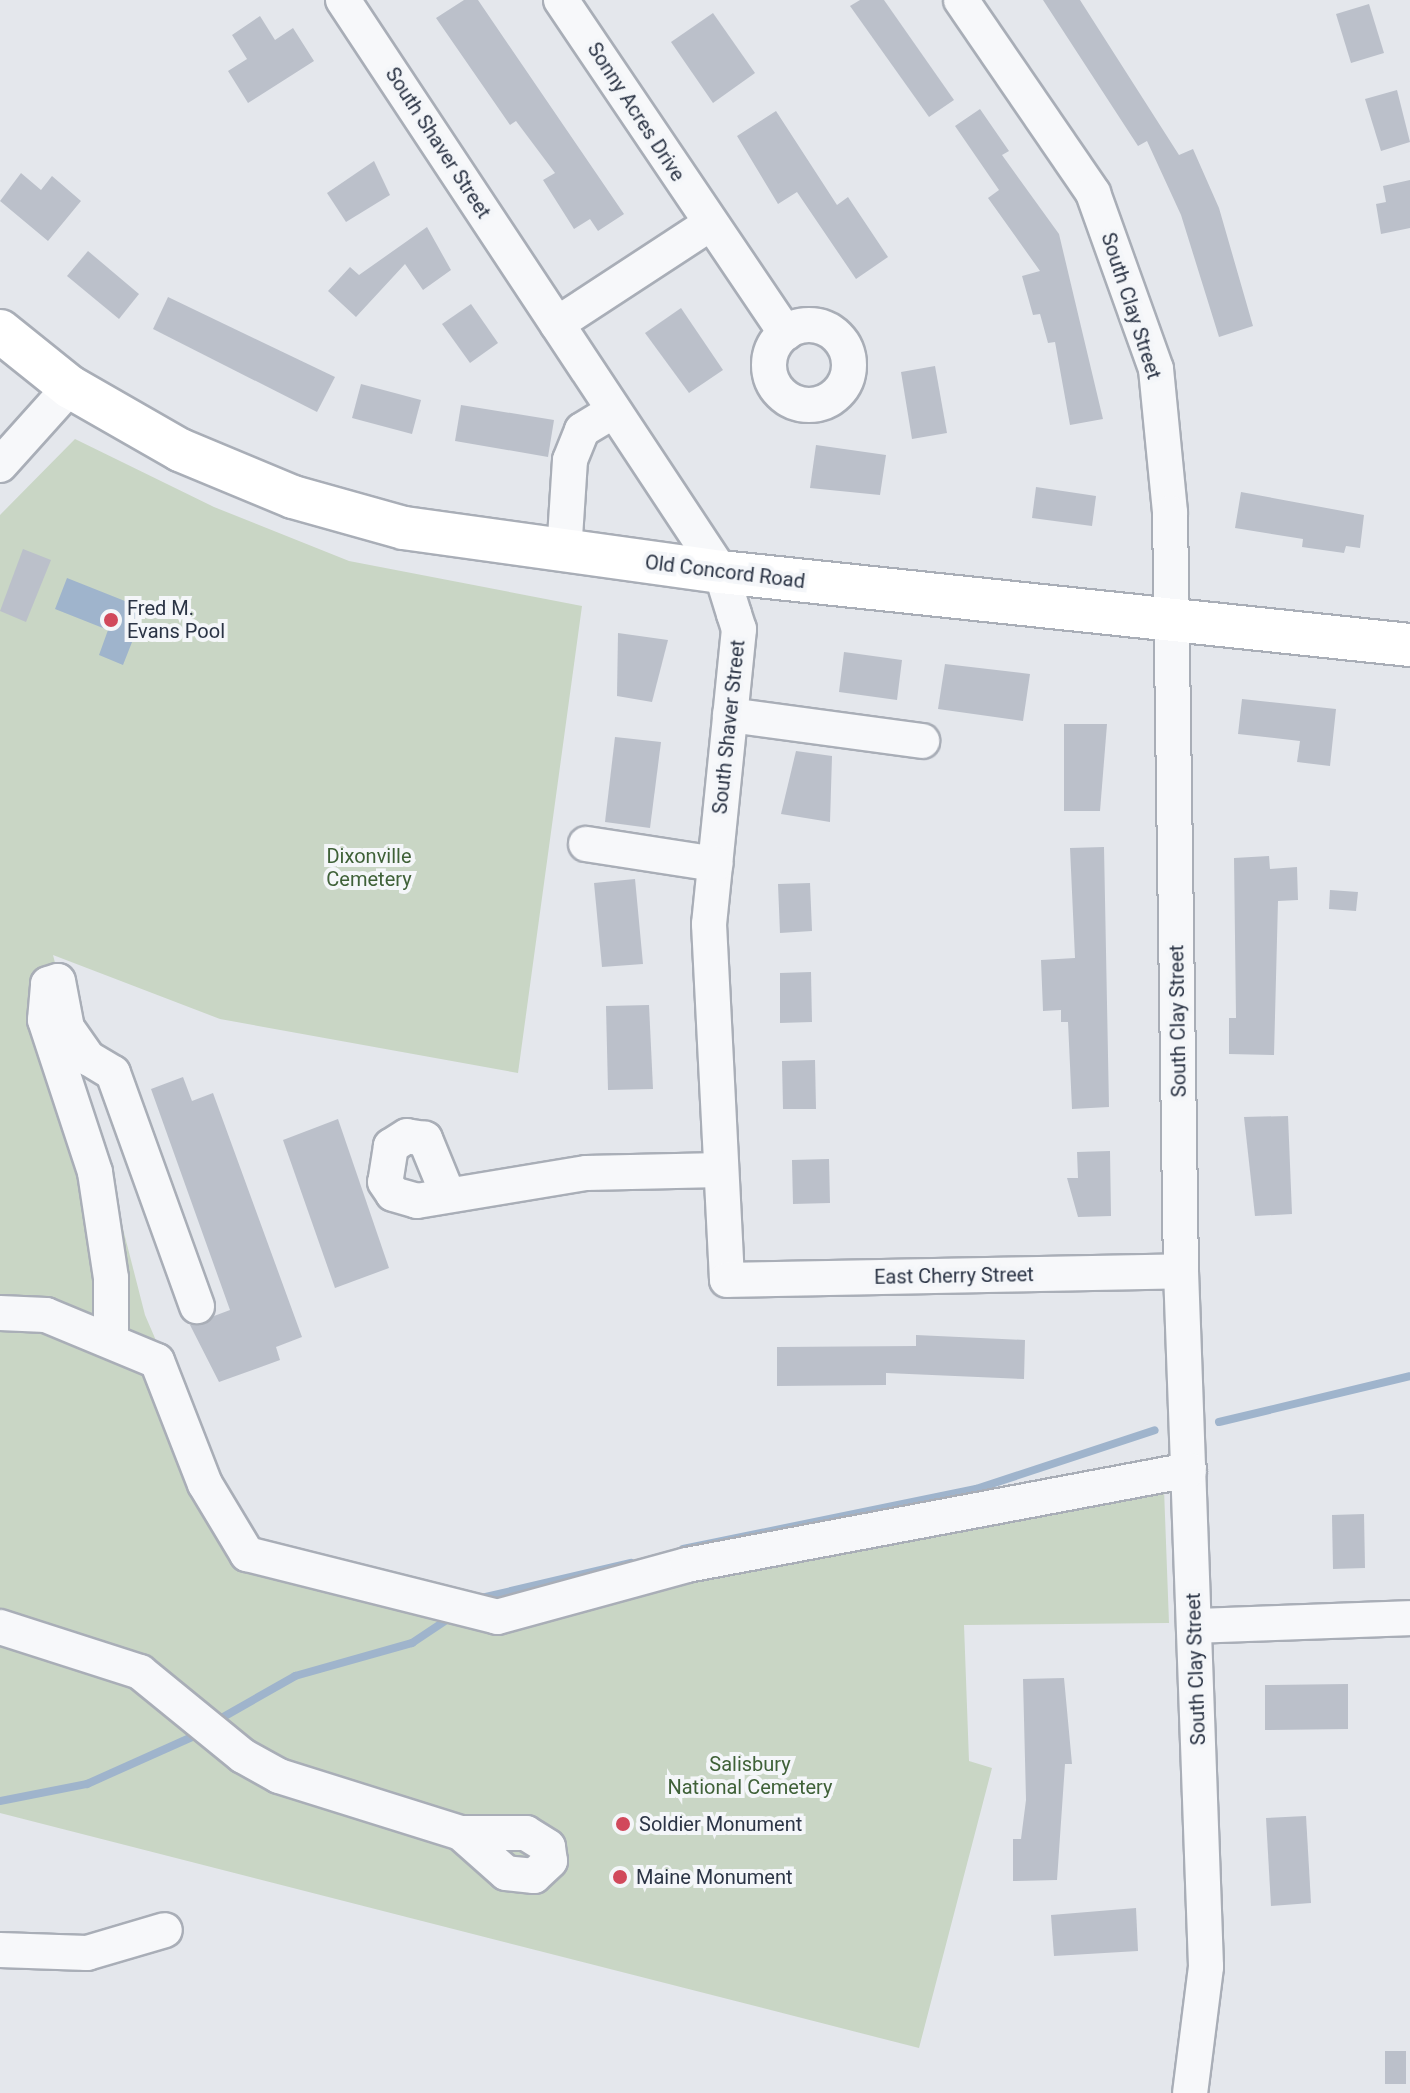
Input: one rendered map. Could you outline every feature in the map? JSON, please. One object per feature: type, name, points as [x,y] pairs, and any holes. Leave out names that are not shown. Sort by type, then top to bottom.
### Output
[{"type":"main road","name":"Old Concord Road","points":[[0,331],[70,387],[180,450],[293,497],[404,528],[564,553],[721,572],[1410,645]]},
{"type":"street","name":"South Shaver Street","points":[[343,0],[721,572],[739,629],[709,924],[727,1280]]},
{"type":"street","name":"Sonny Acres Drive","points":[[561,0],[786,333]]},
{"type":"street","name":"South Clay Street","points":[[961,0],[1093,193],[1156,369],[1173,622],[1181,1271],[1206,1967],[1190,2093]]},
{"type":"street","points":[[557,324],[710,224]]},
{"type":"street","points":[[0,465],[70,387]]},
{"type":"street","points":[[564,553],[570,460],[582,430],[614,411]]},
{"type":"street","points":[[730,715],[922,741]]},
{"type":"street","points":[[586,844],[715,864]]},
{"type":"street","points":[[111,1337],[111,1278],[95,1172],[45,1020],[48,984],[58,981],[67,1028],[88,1058],[113,1073],[197,1306]]},
{"type":"street","points":[[448,1195],[586,1173],[721,1170]]},
{"type":"street","name":"East Cherry Street","points":[[727,1280],[1181,1271]]},
{"type":"street","points":[[0,1313],[46,1315],[111,1337],[157,1361],[205,1484],[247,1554],[459,1610],[497,1617],[687,1565],[1189,1470]]},
{"type":"street","points":[[1195,1626],[1410,1618]]},
{"type":"street","points":[[0,1627],[140,1672],[229,1745],[308,1788],[461,1833]]},
{"type":"street","points":[[0,1950],[87,1953],[165,1930]]},
{"type":"green space","name":"Salisbury National Cemetery","points":[[75,439],[214,507],[349,561],[582,606],[518,1073],[220,1019],[53,955],[145,1315],[241,1538],[500,1606],[1163,1462],[1169,1623],[964,1625],[969,1761],[992,1768],[919,2048],[0,1813],[0,515]]},
{"type":"water","name":"Fred M. Evans Pool","points":[[67,578],[145,609],[123,665],[99,655],[108,630],[55,609]]},
{"type":"building","points":[[464,0],[478,0],[624,214],[598,231],[590,219],[574,229],[543,180],[555,173],[516,121],[510,125],[436,18]]},
{"type":"building","points":[[860,0],[884,0],[954,100],[929,117],[850,6]]},
{"type":"building","points":[[1043,0],[1080,0],[1179,155],[1193,149],[1219,208],[1253,326],[1219,337],[1181,215],[1147,141],[1138,146]]},
{"type":"building","points":[[1369,4],[1384,53],[1351,63],[1336,14]]},
{"type":"building","points":[[713,13],[755,73],[713,103],[671,42]]},
{"type":"building","points":[[260,16],[275,40],[293,28],[314,61],[248,103],[228,71],[247,59],[232,35]]},
{"type":"building","points":[[1397,90],[1410,142],[1381,151],[1365,99]]},
{"type":"building","points":[[980,109],[1009,151],[1002,155],[1059,234],[1103,419],[1070,425],[1055,342],[1048,343],[1040,314],[1033,315],[1022,276],[1040,271],[988,198],[999,190],[955,126]]},
{"type":"building","points":[[776,111],[837,205],[848,197],[888,257],[856,279],[797,192],[778,204],[737,136]]},
{"type":"building","points":[[374,161],[390,195],[346,222],[327,193]]},
{"type":"building","points":[[21,173],[41,190],[52,176],[81,201],[48,241],[0,201]]},
{"type":"building","points":[[1410,180],[1410,228],[1381,234],[1376,204],[1386,202],[1383,186]]},
{"type":"building","points":[[427,227],[451,270],[423,290],[405,264],[356,317],[328,291],[350,267],[359,275]]},
{"type":"building","points":[[88,251],[139,294],[119,319],[67,276]]},
{"type":"building","points":[[168,297],[335,377],[317,412],[153,329]]},
{"type":"building","points":[[471,304],[498,343],[470,363],[442,324]]},
{"type":"building","points":[[681,308],[723,370],[689,393],[645,333]]},
{"type":"building","points":[[935,366],[947,433],[912,439],[901,372]]},
{"type":"building","points":[[361,384],[421,400],[412,434],[352,418]]},
{"type":"building","points":[[461,405],[554,420],[548,457],[455,441]]},
{"type":"building","points":[[816,445],[886,455],[880,495],[810,488]]},
{"type":"building","points":[[1036,487],[1096,496],[1092,526],[1032,518]]},
{"type":"building","points":[[1241,492],[1364,515],[1360,548],[1346,546],[1344,553],[1302,547],[1303,539],[1235,528]]},
{"type":"building","points":[[23,549],[51,560],[26,622],[0,611]]},
{"type":"building","points":[[618,633],[668,640],[652,702],[617,696]]},
{"type":"building","points":[[844,652],[902,660],[897,700],[839,692]]},
{"type":"building","points":[[945,664],[1030,674],[1023,721],[938,709]]},
{"type":"building","points":[[1242,699],[1336,709],[1330,766],[1297,762],[1300,741],[1238,734]]},
{"type":"building","points":[[1064,724],[1107,724],[1100,811],[1064,811]]},
{"type":"building","points":[[615,737],[661,742],[650,828],[605,822]]},
{"type":"building","points":[[796,751],[832,756],[830,822],[781,814]]},
{"type":"building","points":[[1104,847],[1109,1107],[1072,1109],[1068,1022],[1061,1022],[1061,1010],[1043,1011],[1041,960],[1075,958],[1070,848]]},
{"type":"building","points":[[1269,856],[1270,869],[1297,867],[1298,900],[1278,901],[1274,1055],[1229,1054],[1229,1018],[1236,1018],[1234,858]]},
{"type":"building","points":[[635,879],[643,964],[602,967],[594,883]]},
{"type":"building","points":[[810,883],[812,931],[780,933],[778,884]]},
{"type":"building","points":[[1330,890],[1358,892],[1356,911],[1329,909]]},
{"type":"building","points":[[811,972],[812,1022],[780,1023],[780,973]]},
{"type":"building","points":[[649,1005],[653,1089],[608,1090],[606,1006]]},
{"type":"building","points":[[815,1060],[816,1109],[783,1109],[782,1061]]},
{"type":"building","points":[[183,1077],[192,1101],[213,1093],[302,1337],[276,1347],[280,1360],[219,1382],[190,1325],[230,1310],[151,1089]]},
{"type":"building","points":[[1288,1116],[1292,1214],[1255,1216],[1244,1117]]},
{"type":"building","points":[[338,1119],[389,1268],[335,1288],[283,1140]]},
{"type":"building","points":[[1110,1151],[1111,1216],[1078,1217],[1067,1178],[1078,1178],[1077,1152]]},
{"type":"building","points":[[829,1159],[830,1203],[793,1204],[792,1160]]},
{"type":"building","points":[[916,1335],[1025,1340],[1024,1379],[886,1373],[886,1385],[777,1386],[777,1347],[916,1346]]},
{"type":"building","points":[[1364,1514],[1365,1568],[1333,1569],[1332,1515]]},
{"type":"building","points":[[1064,1678],[1072,1764],[1065,1764],[1057,1880],[1013,1881],[1013,1839],[1021,1839],[1026,1800],[1023,1679]]},
{"type":"building","points":[[1348,1684],[1348,1729],[1265,1730],[1265,1685]]},
{"type":"building","points":[[1306,1816],[1311,1903],[1271,1906],[1266,1818]]},
{"type":"building","points":[[1136,1908],[1138,1951],[1054,1956],[1051,1915]]},
{"type":"building","points":[[1385,2051],[1406,2051],[1406,2084],[1385,2084]]},
{"type":"waterway","points":[[1219,1422],[1410,1376]]},
{"type":"waterway","points":[[683,1549],[976,1489],[1155,1430]]},
{"type":"waterway","points":[[477,1599],[631,1563]]},
{"type":"waterway","points":[[218,1720],[295,1676],[412,1643],[454,1615]]},
{"type":"waterway","points":[[0,1801],[87,1784],[199,1734]]},
{"type":"place","name":"Fred M. Evans Pool","points":[[111,620]]},
{"type":"place","name":"Soldier Monument","points":[[623,1824]]},
{"type":"place","name":"Maine Monument","points":[[620,1877]]},
{"type":"park label","name":"Dixonville Cemetery","points":[[369,868]]}]
